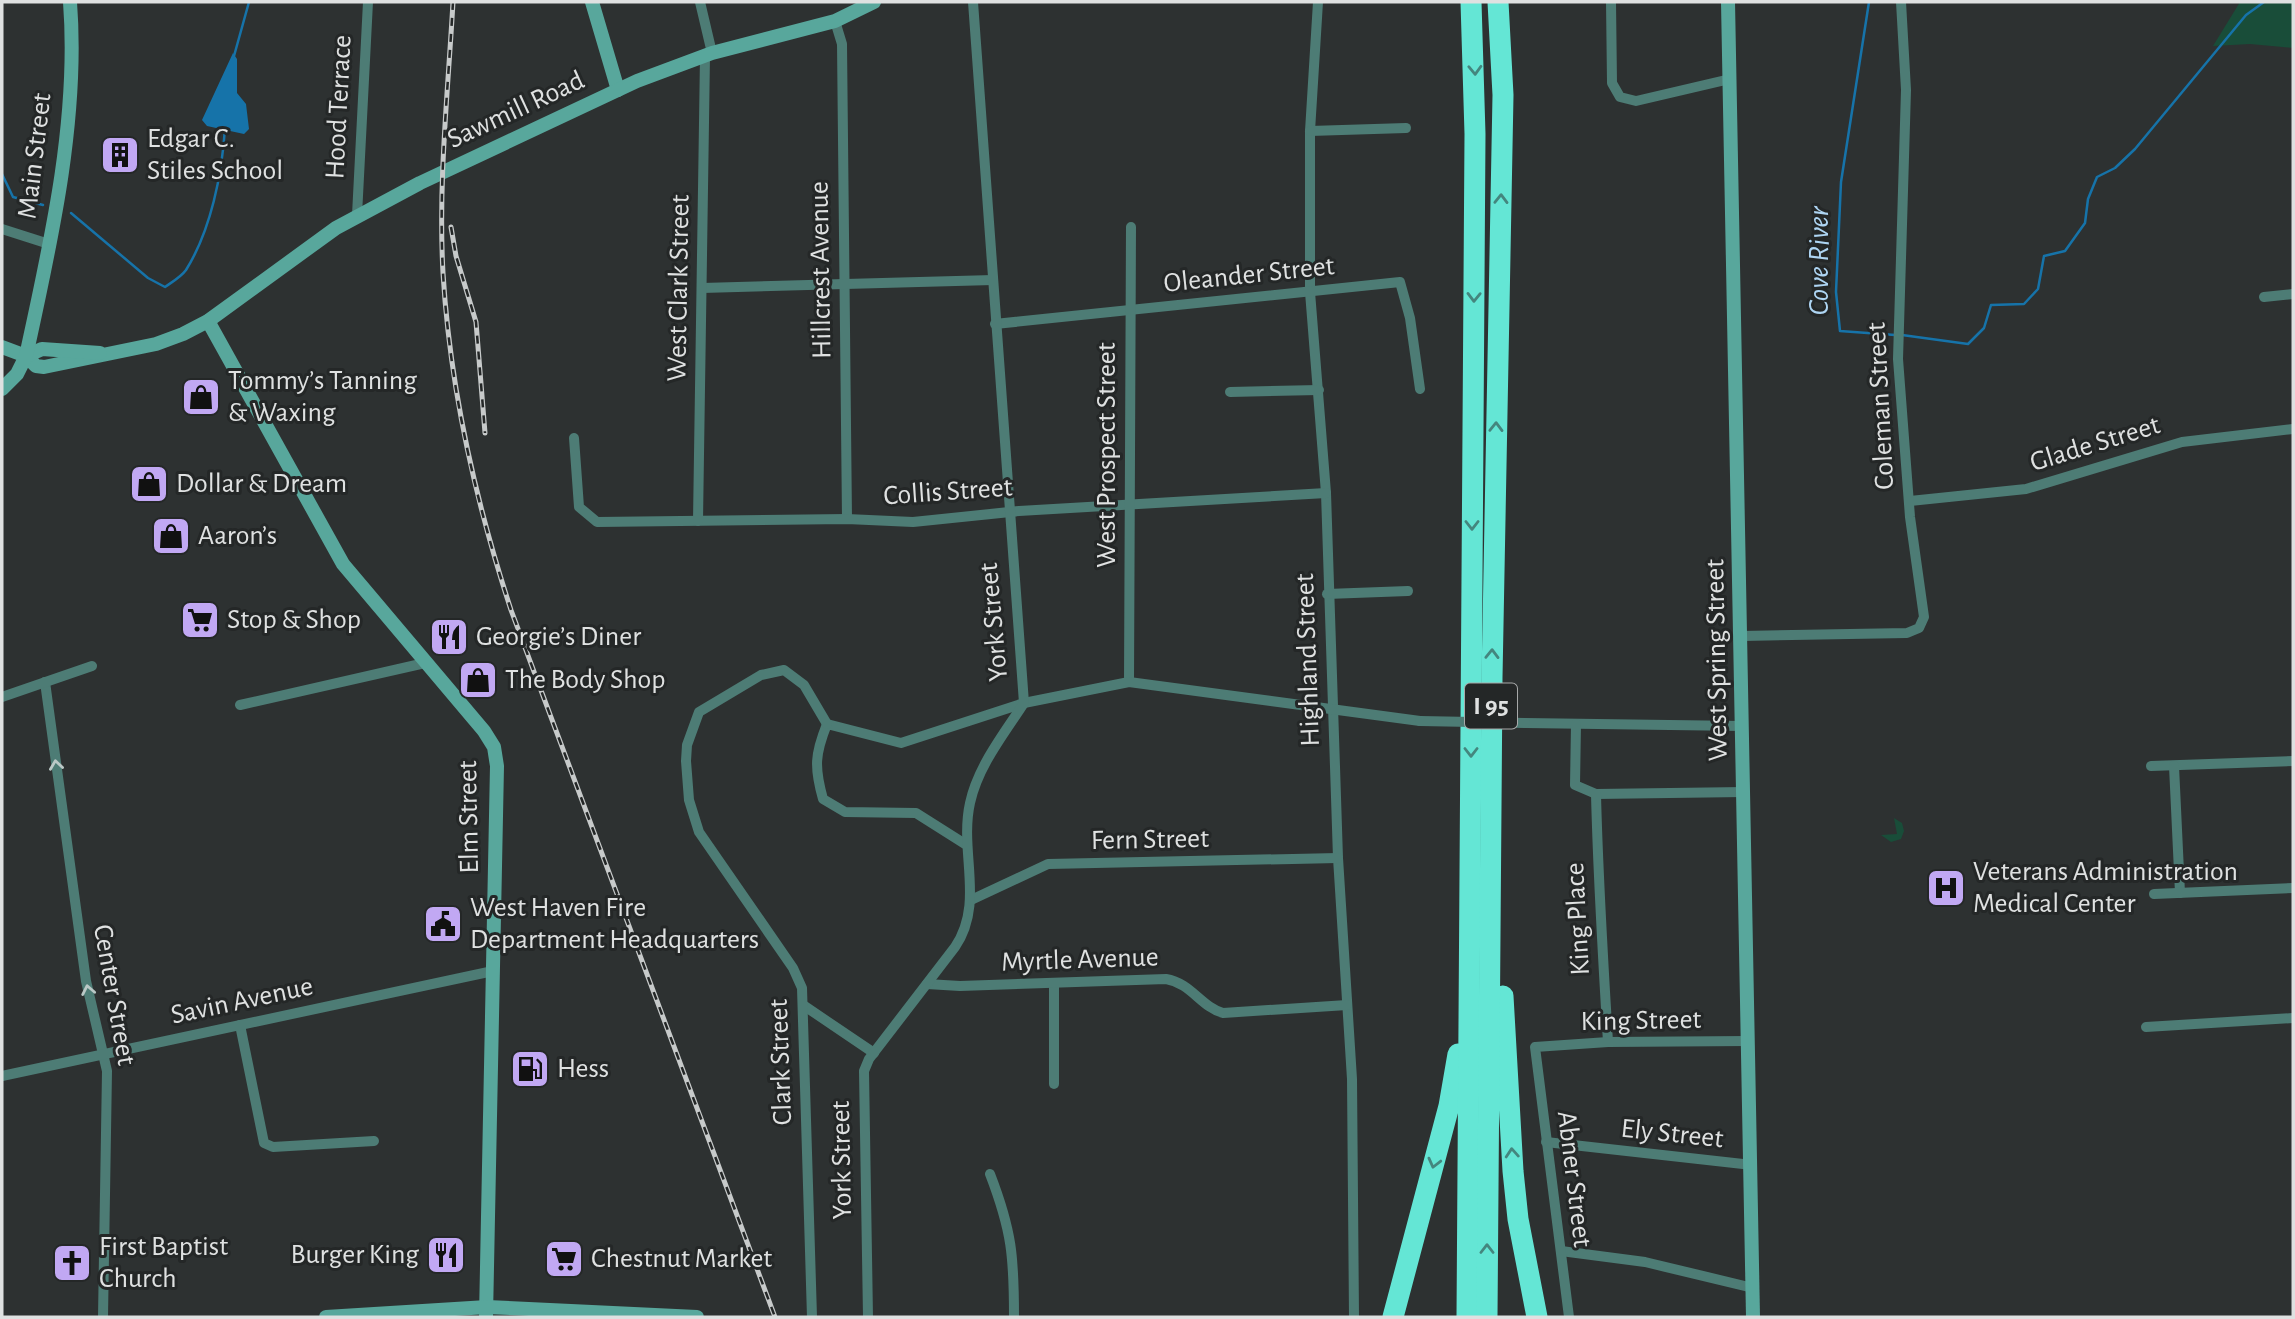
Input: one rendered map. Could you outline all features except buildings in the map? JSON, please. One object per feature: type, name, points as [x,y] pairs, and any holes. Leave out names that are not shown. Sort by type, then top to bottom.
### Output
[{"type":"highway","name":"I 95","points":[[1467,1317],[1475,134],[1471,2]]},
{"type":"highway","name":"I 95","points":[[1487,1317],[1491,779],[1503,95],[1498,2]]},
{"type":"highway","points":[[1491,779],[1513,1171],[1537,1317]]},
{"type":"highway","points":[[1392,1317],[1458,1060],[1470,877]]},
{"type":"main road","name":"Main Street","points":[[2,389],[17,374],[26,356],[49,244],[65,134],[70,2]]},
{"type":"main road","points":[[592,2],[618,90]]},
{"type":"main road","name":"Sawmill Road","points":[[2,346],[26,356],[37,366],[44,368],[156,344],[208,321],[301,251],[357,215],[618,90],[709,55],[835,21],[874,2]]},
{"type":"main road","name":"West Spring Street","points":[[1728,2],[1753,1317]]},
{"type":"main road","name":"Elm Street","points":[[208,321],[343,564],[484,731],[496,757],[487,1312]]},
{"type":"main road","points":[[326,1317],[487,1312],[697,1317]]},
{"type":"street","name":"Hood Terrace","points":[[357,215],[368,2]]},
{"type":"street","name":"West Clark Street","points":[[698,521],[709,55],[700,2]]},
{"type":"street","name":"York Street","points":[[868,1317],[863,1077],[866,1065],[967,927],[971,900],[965,844],[975,786],[1024,703],[973,2]]},
{"type":"street","name":"Highland Street","points":[[1318,2],[1310,131],[1310,292],[1326,492],[1327,594],[1338,858],[1352,1079],[1354,1317]]},
{"type":"street","points":[[1611,2],[1612,83],[1620,97],[1636,101],[1730,79]]},
{"type":"street","name":"Coleman Street","points":[[1742,636],[1907,633],[1919,628],[1924,611],[1910,501],[1898,336],[1906,90],[1901,2]]},
{"type":"street","name":"Hillcrest Avenue","points":[[835,21],[842,44],[847,519]]},
{"type":"street","points":[[1310,131],[1406,128]]},
{"type":"street","name":"West Prospect Street","points":[[1129,682],[1131,227]]},
{"type":"street","points":[[2,229],[49,244]]},
{"type":"street","points":[[702,288],[993,281]]},
{"type":"street","name":"Oleander Street","points":[[995,324],[1400,282],[1410,318],[1420,389]]},
{"type":"street","points":[[2264,297],[2293,294]]},
{"type":"street","points":[[1230,392],[1319,390]]},
{"type":"street","name":"Glade Street","points":[[1910,501],[2026,489],[2169,445],[2293,429]]},
{"type":"street","name":"Collis Street","points":[[573,438],[579,507],[597,522],[847,519],[913,522],[1008,512],[1326,492]]},
{"type":"street","points":[[1327,594],[1408,591]]},
{"type":"street","points":[[240,705],[425,663]]},
{"type":"street","points":[[2,697],[92,666]]},
{"type":"street","name":"Clark Street","points":[[812,1317],[802,988],[793,968],[699,832],[689,800],[686,753],[693,721],[699,712],[761,675],[784,670],[804,685],[827,724]]},
{"type":"street","name":"Center Street","points":[[45,682],[86,981],[107,1071],[103,1317]]},
{"type":"street","points":[[965,844],[916,813],[845,812],[823,799],[817,778],[816,751],[827,724],[901,743],[1024,703],[1129,682],[1420,721],[1742,726]]},
{"type":"street","points":[[1576,724],[1575,785],[1596,794],[1744,792]]},
{"type":"street","points":[[2151,766],[2293,761]]},
{"type":"street","points":[[2175,766],[2180,893]]},
{"type":"street","name":"King Place","points":[[1596,794],[1598,914],[1604,942],[1608,1042]]},
{"type":"street","name":"Fern Street","points":[[971,900],[1048,864],[1338,858]]},
{"type":"street","points":[[2154,894],[2293,888]]},
{"type":"street","name":"Savin Avenue","points":[[2,1076],[493,971]]},
{"type":"street","name":"Myrtle Avenue","points":[[927,984],[1172,980],[1191,988],[1210,1007],[1223,1013],[1348,1005]]},
{"type":"street","points":[[1054,983],[1054,1084]]},
{"type":"street","points":[[803,1005],[874,1053]]},
{"type":"street","points":[[2146,1027],[2293,1018]]},
{"type":"street","points":[[240,1025],[264,1143],[273,1147],[374,1141]]},
{"type":"street","name":"King Street","points":[[1535,1047],[1608,1042],[1748,1041]]},
{"type":"street","name":"Abner Street","points":[[1535,1047],[1569,1317]]},
{"type":"street","name":"Ely Street","points":[[1546,1142],[1752,1165]]},
{"type":"street","points":[[990,1174],[1010,1232],[1014,1258],[1014,1317]]},
{"type":"street","points":[[1561,1251],[1645,1262],[1753,1288]]},
{"type":"green space","points":[[2240,2],[2293,2],[2293,48],[2250,44],[2213,46]]},
{"type":"green space","points":[[1894,818],[1902,823],[1904,831],[1901,839],[1891,842],[1881,835],[1897,834]]},
{"type":"water","points":[[233,53],[237,59],[237,93],[246,104],[249,129],[244,134],[207,126],[202,120]]},
{"type":"waterway","name":"Cove River","points":[[234,56],[249,2]]},
{"type":"waterway","name":"Cove River","points":[[1869,2],[1841,182],[1836,292],[1840,331],[1895,335]]},
{"type":"waterway","name":"Cove River","points":[[1902,335],[1968,344],[1984,328],[1991,305],[2024,304],[2038,289],[2044,256],[2065,251],[2085,223],[2088,199],[2097,177],[2115,168],[2135,149],[2246,15],[2264,2]]},
{"type":"waterway","name":"Cove River","points":[[71,213],[148,278],[165,287],[186,270],[209,220],[218,183],[225,128]]},
{"type":"waterway","name":"Cove River","points":[[2,174],[13,197],[43,205]]},
{"type":"railway","points":[[453,2],[443,171],[443,273],[458,402],[486,527],[511,610],[775,1317]]},
{"type":"railway","points":[[451,227],[456,256],[476,322],[485,433]]},
{"type":"place","name":"Edgar C. Stiles School","points":[[120,155]]},
{"type":"place","name":"Tommy’s Tanning & Waxing","points":[[201,397]]},
{"type":"place","name":"Dollar & Dream","points":[[149,484]]},
{"type":"place","name":"Aaron’s","points":[[171,536]]},
{"type":"place","name":"Stop & Shop","points":[[200,620]]},
{"type":"place","name":"Georgie’s Diner","points":[[449,637]]},
{"type":"place","name":"The Body Shop","points":[[478,680]]},
{"type":"place","name":"Veterans Administration Medical Center","points":[[1946,888]]},
{"type":"place","name":"West Haven Fire Department Headquarters","points":[[443,924]]},
{"type":"place","name":"Hess","points":[[530,1069]]},
{"type":"place","name":"Burger King","points":[[446,1255]]},
{"type":"place","name":"Chestnut Market","points":[[564,1259]]},
{"type":"place","name":"First Baptist Church","points":[[72,1263]]}]
